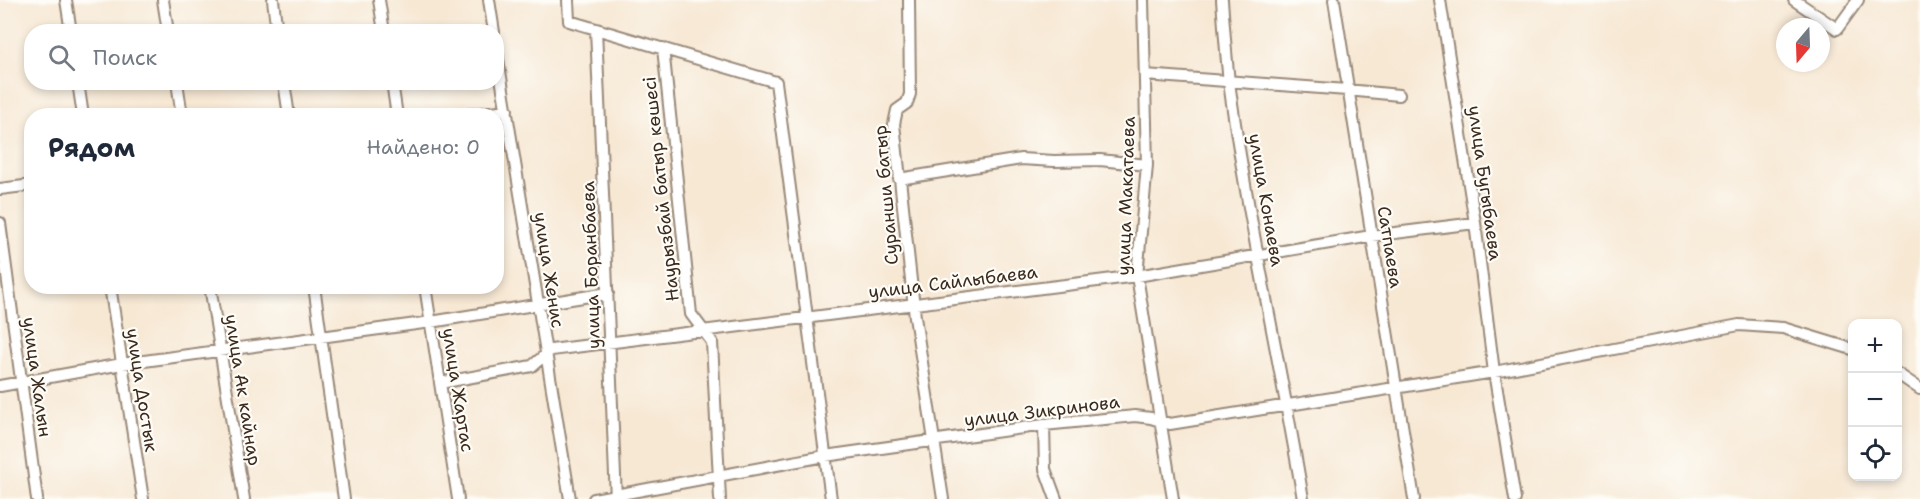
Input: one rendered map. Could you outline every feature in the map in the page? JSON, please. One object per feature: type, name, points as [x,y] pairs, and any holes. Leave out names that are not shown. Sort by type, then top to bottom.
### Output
[{"type":"street","points":[[66,0],[70,24]]},
{"type":"street","points":[[163,0],[167,24]]},
{"type":"street","points":[[273,0],[276,24]]},
{"type":"street","points":[[379,0],[383,24]]},
{"type":"street","points":[[489,0],[493,24]]},
{"type":"street","points":[[568,0],[568,21],[776,82],[831,499]]},
{"type":"street","name":"Суранши батыр","points":[[909,0],[910,94],[907,103],[897,110],[894,124],[913,303],[943,499]]},
{"type":"street","name":"улица Макатаева","points":[[1143,0],[1147,165],[1137,276],[1173,499]]},
{"type":"street","name":"улица Конаева","points":[[1222,0],[1229,81],[1258,255],[1288,405],[1302,499]]},
{"type":"street","name":"Сатпаева","points":[[1334,0],[1414,499]]},
{"type":"street","name":"улица Бугыбаева","points":[[1440,0],[1475,223],[1494,372],[1515,499]]},
{"type":"street","points":[[1794,0],[1837,29],[1858,0]]},
{"type":"street","name":"улица Боранбаева","points":[[596,29],[616,497]]},
{"type":"street","name":"Наурызбай батыр көшесі","points":[[663,48],[691,314],[712,342],[720,499]]},
{"type":"street","points":[[1145,75],[1399,95]]},
{"type":"street","points":[[79,90],[82,108]]},
{"type":"street","points":[[178,90],[181,108]]},
{"type":"street","points":[[285,90],[288,108]]},
{"type":"street","points":[[393,90],[396,108]]},
{"type":"street","name":"улица Женис","points":[[504,90],[570,499]]},
{"type":"street","points":[[899,179],[1021,159],[1100,160],[1147,165]]},
{"type":"street","points":[[0,189],[24,186]]},
{"type":"street","name":"улица Сайлыбаева","points":[[440,383],[532,366],[551,350],[1137,276],[1371,237],[1475,223]]},
{"type":"street","name":"улица Жалын","points":[[0,224],[38,499]]},
{"type":"street","points":[[0,386],[122,364],[321,338],[608,293]]},
{"type":"street","name":"улица Достык","points":[[111,294],[143,499]]},
{"type":"street","name":"улица Ак кайнар","points":[[211,294],[244,499]]},
{"type":"street","points":[[315,294],[344,499]]},
{"type":"street","name":"улица Жартас","points":[[426,294],[458,499]]},
{"type":"street","name":"улица Зикринова","points":[[594,499],[616,497],[825,456],[1044,425],[1135,416],[1161,420],[1170,424],[1494,372],[1739,325],[1783,328],[1848,348]]},
{"type":"street","points":[[1902,377],[1920,389]]},
{"type":"street","points":[[1044,425],[1045,469],[1056,499]]}]
